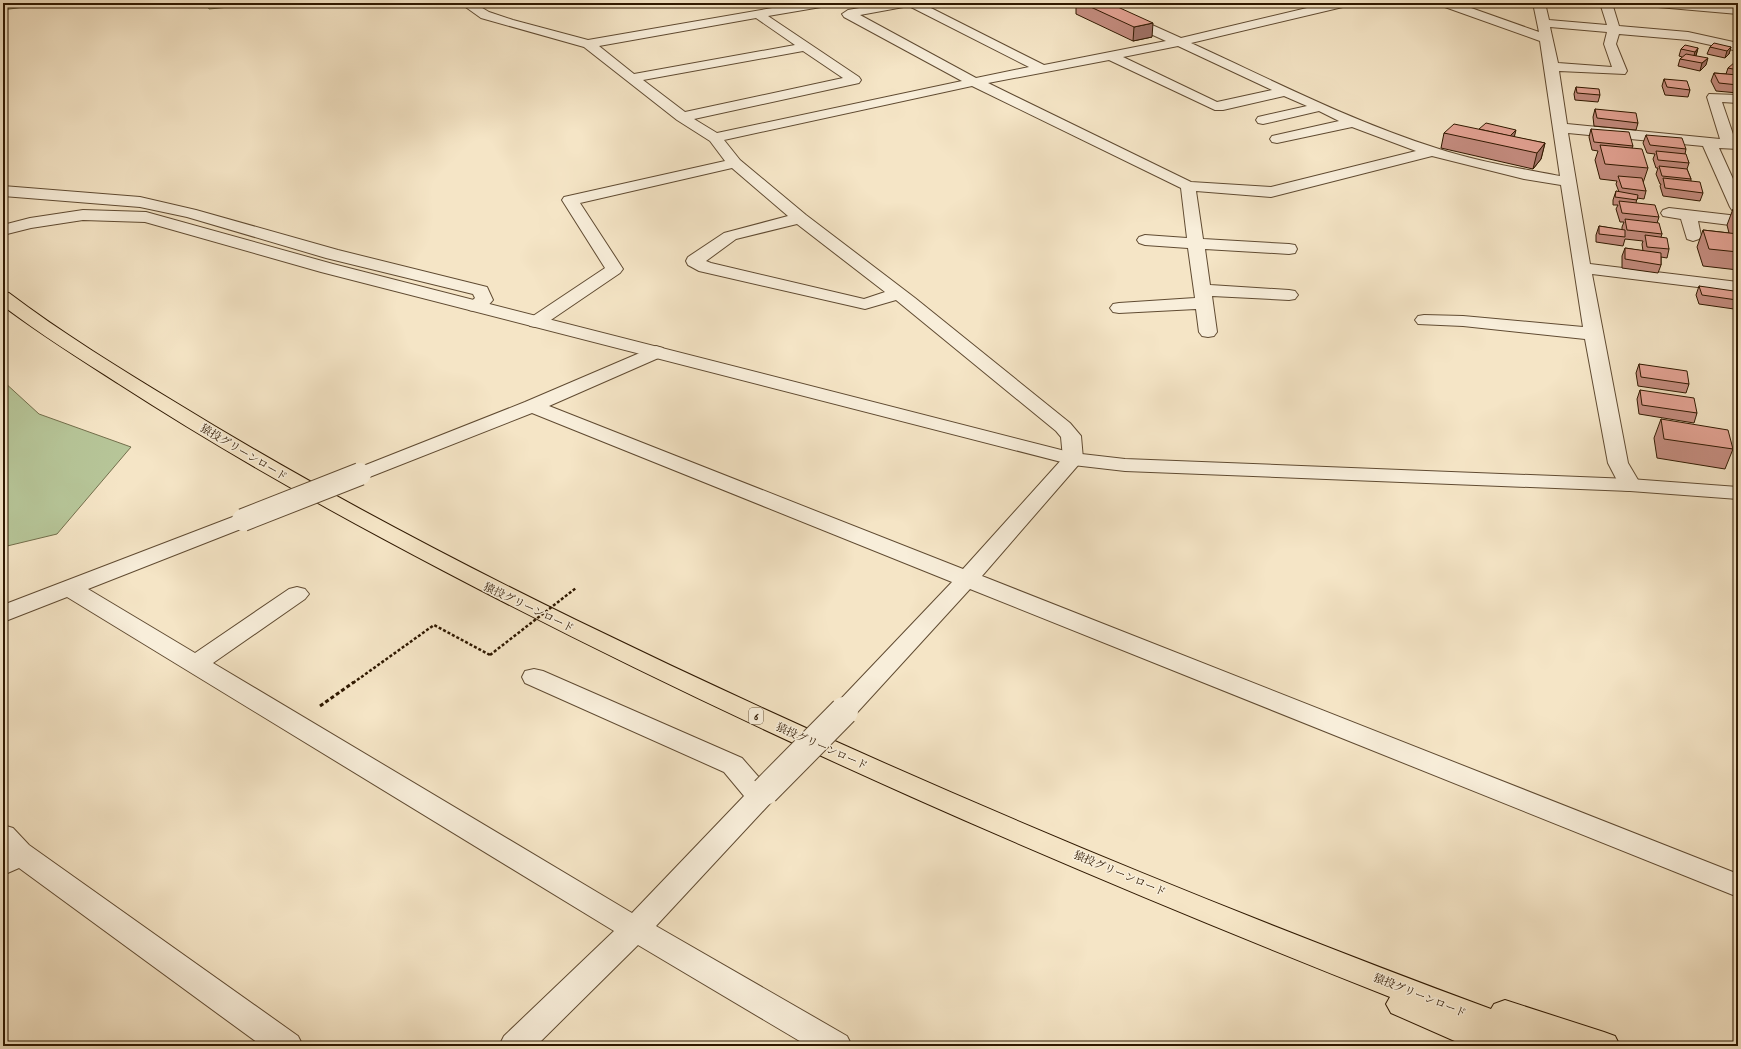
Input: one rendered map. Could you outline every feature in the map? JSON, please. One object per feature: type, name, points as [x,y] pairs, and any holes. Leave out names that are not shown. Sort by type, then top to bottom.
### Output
[{"type":"main road","name":"猿投グリーンロード","points":[[3,297],[86,354],[265,466],[490,588],[767,721],[1087,860],[1473,1017],[1554,1046]]},
{"type":"main road","points":[[1087,860],[1175,908],[1500,1046]]},
{"type":"main road","points":[[1244,925],[1604,1046]]},
{"type":"street","points":[[466,3],[485,15],[588,44],[759,15],[820,3]]},
{"type":"street","points":[[907,3],[848,14],[974,82],[1188,186],[1271,192],[1432,152]]},
{"type":"street","points":[[912,3],[1042,70]]},
{"type":"street","points":[[1093,3],[1181,42],[1372,131],[1432,152],[1524,174],[1568,182]]},
{"type":"street","points":[[714,138],[974,82],[1181,42],[1343,3]]},
{"type":"street","points":[[1446,3],[1545,38]]},
{"type":"street","points":[[1539,3],[1552,67],[1581,268],[1593,334],[1618,463],[1630,485]]},
{"type":"street","points":[[1552,67],[1620,71],[1610,44],[1614,29],[1606,3]]},
{"type":"street","points":[[1658,3],[1738,10]]},
{"type":"street","points":[[682,117],[854,80],[759,15]]},
{"type":"street","points":[[1542,23],[1688,36],[1738,47]]},
{"type":"street","points":[[515,1046],[635,929],[844,711],[968,578],[1073,459],[1071,436],[1063,426],[909,302],[800,218],[735,163],[714,138],[682,117],[588,44]]},
{"type":"street","points":[[632,78],[805,47]]},
{"type":"street","points":[[1111,56],[1215,106],[1223,106],[1286,91]]},
{"type":"street","points":[[1561,128],[1734,145],[1714,97],[1738,99]]},
{"type":"street","points":[[1263,120],[1320,107]]},
{"type":"street","points":[[1277,139],[1354,122]]},
{"type":"street","points":[[1709,142],[1738,207]]},
{"type":"street","points":[[536,322],[614,269],[570,200],[735,163]]},
{"type":"street","points":[[1188,186],[1208,332]]},
{"type":"street","points":[[3,191],[140,202],[190,212],[332,254],[481,291],[484,300],[475,306]]},
{"type":"street","points":[[1669,213],[1738,221]]},
{"type":"street","points":[[3,230],[30,223],[83,215],[113,214],[146,217],[326,268],[1073,459],[1125,465],[1630,485],[1738,493]]},
{"type":"street","points":[[1688,215],[1693,236]]},
{"type":"street","points":[[800,218],[730,236],[694,261],[705,267],[865,304],[897,294]]},
{"type":"street","points":[[1145,240],[1289,249]]},
{"type":"street","points":[[1581,268],[1738,287]]},
{"type":"street","points":[[1119,308],[1203,297],[1289,296]]},
{"type":"street","points":[[1424,320],[1463,321],[1593,334]]},
{"type":"street","points":[[3,614],[532,406],[656,352]]},
{"type":"street","points":[[532,406],[968,578],[1738,886]]},
{"type":"street","points":[[69,588],[635,929],[836,1046]]},
{"type":"street","points":[[195,664],[297,594]]},
{"type":"street","points":[[534,677],[733,765],[763,794]]},
{"type":"street","points":[[8,850],[287,1046]]},
{"type":"path","points":[[295,724],[434,625],[490,655],[576,588]]},
{"type":"green space","points":[[3,3],[51,3],[3,10]]},
{"type":"green space","points":[[206,3],[271,3],[209,9]]},
{"type":"green space","points":[[3,381],[39,414],[131,447],[57,534],[3,547]]},
{"type":"building","points":[[1082,3],[1109,3],[1153,23],[1134,27]]},
{"type":"building","points":[[1714,43],[1731,47],[1727,51],[1710,47]]},
{"type":"building","points":[[1685,45],[1698,48],[1695,52],[1681,49]]},
{"type":"building","points":[[1686,54],[1708,58],[1702,63],[1680,59]]},
{"type":"building","points":[[1735,62],[1738,63],[1738,70],[1728,68]]},
{"type":"building","points":[[1714,73],[1738,75],[1738,85],[1719,83]]},
{"type":"building","points":[[1664,79],[1687,81],[1690,90],[1667,87]]},
{"type":"building","points":[[1576,87],[1599,89],[1600,95],[1577,93]]},
{"type":"building","points":[[1595,109],[1636,113],[1638,123],[1597,118]]},
{"type":"building","points":[[1486,123],[1516,130],[1510,136],[1479,129]]},
{"type":"building","points":[[1454,124],[1545,143],[1537,153],[1444,133]]},
{"type":"building","points":[[1591,129],[1629,132],[1633,146],[1594,142]]},
{"type":"building","points":[[1646,135],[1682,138],[1686,149],[1650,145]]},
{"type":"building","points":[[1600,145],[1642,149],[1648,168],[1605,164]]},
{"type":"building","points":[[1656,151],[1686,154],[1689,163],[1658,160]]},
{"type":"building","points":[[1659,166],[1687,169],[1691,179],[1662,176]]},
{"type":"building","points":[[1618,176],[1642,178],[1646,191],[1622,188]]},
{"type":"building","points":[[1663,178],[1700,182],[1703,193],[1665,188]]},
{"type":"building","points":[[1616,191],[1638,195],[1637,200],[1615,197]]},
{"type":"building","points":[[1619,201],[1655,205],[1659,217],[1622,213]]},
{"type":"building","points":[[1733,209],[1738,209],[1738,226]]},
{"type":"building","points":[[1625,219],[1659,223],[1662,234],[1627,230]]},
{"type":"building","points":[[1599,226],[1625,230],[1625,237],[1599,234]]},
{"type":"building","points":[[1703,230],[1738,234],[1738,252],[1709,249]]},
{"type":"building","points":[[1645,235],[1667,238],[1669,249],[1647,247]]},
{"type":"building","points":[[1625,248],[1661,253],[1661,265],[1625,259]]},
{"type":"building","points":[[1699,286],[1734,291],[1737,300],[1702,295]]},
{"type":"building","points":[[1639,364],[1687,371],[1689,384],[1641,377]]},
{"type":"building","points":[[1640,390],[1694,398],[1697,413],[1642,405]]},
{"type":"building","points":[[1661,419],[1728,430],[1733,449],[1664,439]]}]
